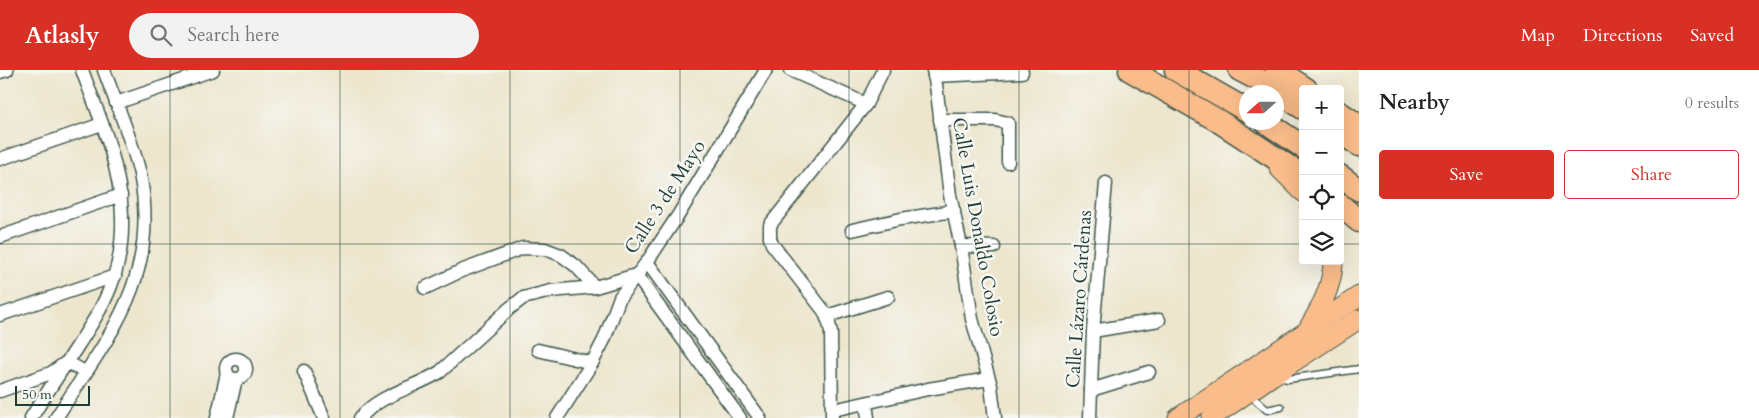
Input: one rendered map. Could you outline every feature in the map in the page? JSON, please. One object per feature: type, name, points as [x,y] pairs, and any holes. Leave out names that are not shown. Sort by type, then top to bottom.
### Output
[{"type":"highway","points":[[1130,70],[1217,120],[1301,175]]},
{"type":"highway","points":[[1176,70],[1239,106]]},
{"type":"highway","points":[[1240,70],[1263,82],[1299,105]]},
{"type":"highway","points":[[1277,70],[1300,85]]},
{"type":"highway","points":[[1344,116],[1359,126]]},
{"type":"highway","points":[[1278,130],[1299,144]]},
{"type":"highway","points":[[1344,135],[1359,145]]},
{"type":"highway","points":[[1344,179],[1359,190]]},
{"type":"highway","points":[[1344,208],[1359,221]]},
{"type":"main road","points":[[1254,144],[1299,188]]},
{"type":"main road","points":[[1311,339],[1330,283],[1332,265]]},
{"type":"main road","points":[[1211,418],[1248,392],[1359,296]]},
{"type":"main road","points":[[1178,418],[1311,339],[1359,319]]},
{"type":"main road","points":[[1311,339],[1359,334]]},
{"type":"street","points":[[0,72],[6,70]]},
{"type":"street","points":[[31,418],[55,374],[67,362],[98,314],[115,276],[121,237],[121,195],[113,156],[82,70]]},
{"type":"street","points":[[116,103],[213,70]]},
{"type":"street","name":"Calle 3 de Mayo","points":[[360,418],[379,402],[428,380],[440,372],[523,298],[551,291],[595,286],[636,275],[647,262],[679,214],[766,70]]},
{"type":"street","points":[[790,70],[866,104]]},
{"type":"street","points":[[883,70],[866,104],[770,225],[772,244],[827,316],[831,333],[832,414],[866,403],[928,389],[989,379]]},
{"type":"street","points":[[934,73],[1022,72]]},
{"type":"street","name":"Calle Luis Donaldo Colosio","points":[[934,73],[946,165],[974,330],[989,379],[995,418]]},
{"type":"street","points":[[56,418],[120,318],[137,274],[143,242],[144,208],[140,174],[133,149],[106,76],[89,89]]},
{"type":"street","points":[[940,120],[995,120],[1008,123],[1008,162]]},
{"type":"street","points":[[0,159],[102,124]]},
{"type":"street","name":"Calle Lázaro Cárdenas","points":[[1090,418],[1093,331],[1106,183]]},
{"type":"street","points":[[0,237],[121,195]]},
{"type":"street","points":[[852,230],[901,219],[954,211]]},
{"type":"street","points":[[961,246],[994,247]]},
{"type":"street","points":[[425,288],[460,271],[523,248],[545,249],[561,255],[576,266],[595,286]]},
{"type":"street","points":[[647,262],[760,418]]},
{"type":"street","points":[[557,418],[592,363],[604,340],[620,297],[636,275],[740,418]]},
{"type":"street","points":[[0,315],[115,276]]},
{"type":"street","points":[[827,316],[888,297]]},
{"type":"street","points":[[1093,331],[1159,320]]},
{"type":"street","points":[[687,345],[700,335]]},
{"type":"street","points":[[538,350],[592,363]]},
{"type":"street","points":[[67,362],[86,372]]},
{"type":"street","points":[[304,371],[324,418]]},
{"type":"street","points":[[1091,390],[1149,372]]},
{"type":"street","points":[[0,392],[55,374],[77,385]]},
{"type":"street","points":[[217,418],[232,376],[227,418]]},
{"type":"street","points":[[866,403],[868,418]]},
{"type":"lane","points":[[1265,376],[1288,379],[1359,369]]},
{"type":"lane","points":[[1248,392],[1267,410],[1281,407]]}]
